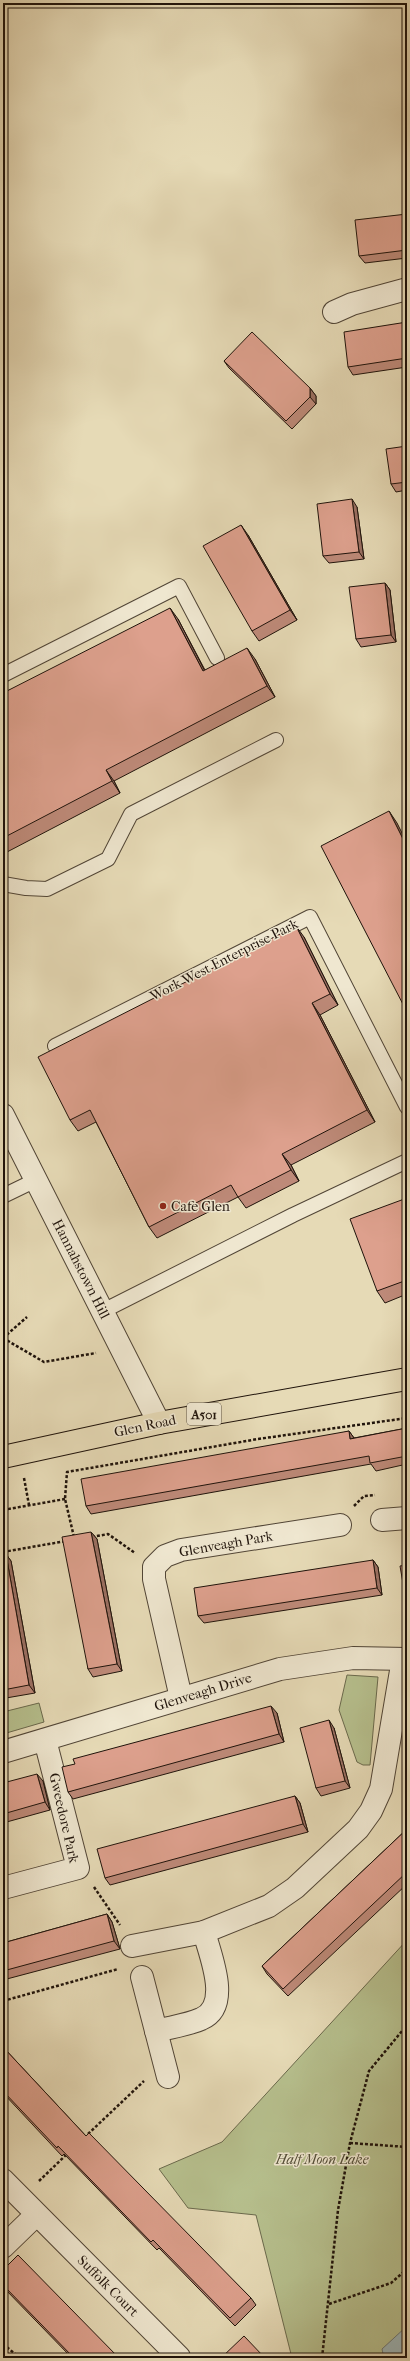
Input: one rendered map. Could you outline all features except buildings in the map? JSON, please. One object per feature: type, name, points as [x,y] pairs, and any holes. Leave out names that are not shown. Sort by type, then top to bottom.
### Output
[{"type":"main road","name":"Glen Road","points":[[3,1457],[159,1423],[407,1379]]},
{"type":"street","points":[[334,312],[352,304],[407,289]]},
{"type":"street","name":"Hannahstown Hill","points":[[3,1115],[159,1423]]},
{"type":"street","points":[[382,1520],[407,1518]]},
{"type":"street","name":"Glenveagh Park","points":[[154,1567],[165,1556],[181,1550],[340,1525]]},
{"type":"street","points":[[154,1567],[154,1579],[181,1698]]},
{"type":"street","name":"Glenveagh Drive","points":[[3,1752],[248,1677],[316,1663],[353,1658],[405,1659]]},
{"type":"street","points":[[132,1946],[204,1932],[269,1906],[295,1888],[358,1829],[371,1811],[381,1789],[405,1659]]},
{"type":"street","name":"Gweedore Park","points":[[3,1888],[78,1868],[45,1740]]},
{"type":"street","points":[[156,2031],[203,2019],[214,2009],[219,1996],[204,1932]]},
{"type":"street","points":[[142,1977],[166,2069]]},
{"type":"street","name":"Suffolk Court","points":[[3,2180],[36,2215],[179,2357]]},
{"type":"street","points":[[3,2247],[36,2215]]},
{"type":"lane","points":[[3,675],[179,586],[217,658]]},
{"type":"lane","points":[[3,884],[26,888],[47,888],[108,859],[132,814],[276,740]]},
{"type":"lane","name":"Work West Enterprise Park","points":[[55,1046],[310,917],[407,1108]]},
{"type":"lane","points":[[103,1311],[293,1215],[407,1161]]},
{"type":"lane","points":[[3,1196],[36,1180]]},
{"type":"path","points":[[27,1318],[3,1338],[44,1362],[122,1349]]},
{"type":"path","points":[[74,1540],[65,1499],[67,1472],[258,1439],[407,1418]]},
{"type":"path","points":[[3,1510],[65,1499]]},
{"type":"path","points":[[88,1538],[108,1534],[154,1567]]},
{"type":"path","points":[[3,1552],[81,1539]]},
{"type":"path","points":[[78,1868],[103,1897],[105,1905],[117,1919],[132,1946]]},
{"type":"path","points":[[3,2001],[129,1966],[142,1977]]},
{"type":"path","points":[[322,2358],[338,2210],[350,2142],[369,2071],[407,2025]]},
{"type":"path","points":[[84,2138],[166,2069]]},
{"type":"path","points":[[350,2142],[407,2148]]},
{"type":"path","points":[[20,2198],[72,2149]]},
{"type":"path","points":[[329,2304],[391,2283],[407,2269]]},
{"type":"path","points":[[3,2344],[20,2358]]},
{"type":"green space","points":[[347,1675],[378,1677],[370,1765],[363,1765],[357,1762],[339,1710]]},
{"type":"green space","points":[[39,1703],[44,1722],[3,1734],[3,1712]]},
{"type":"green space","name":"Half Moon Lake","points":[[407,1940],[407,2358],[292,2358],[256,2215],[188,2208],[159,2169],[222,2142]]},
{"type":"water","points":[[407,2326],[407,2358],[384,2358],[382,2349]]},
{"type":"place","name":"Cafe Glen","points":[[163,1206]]}]
